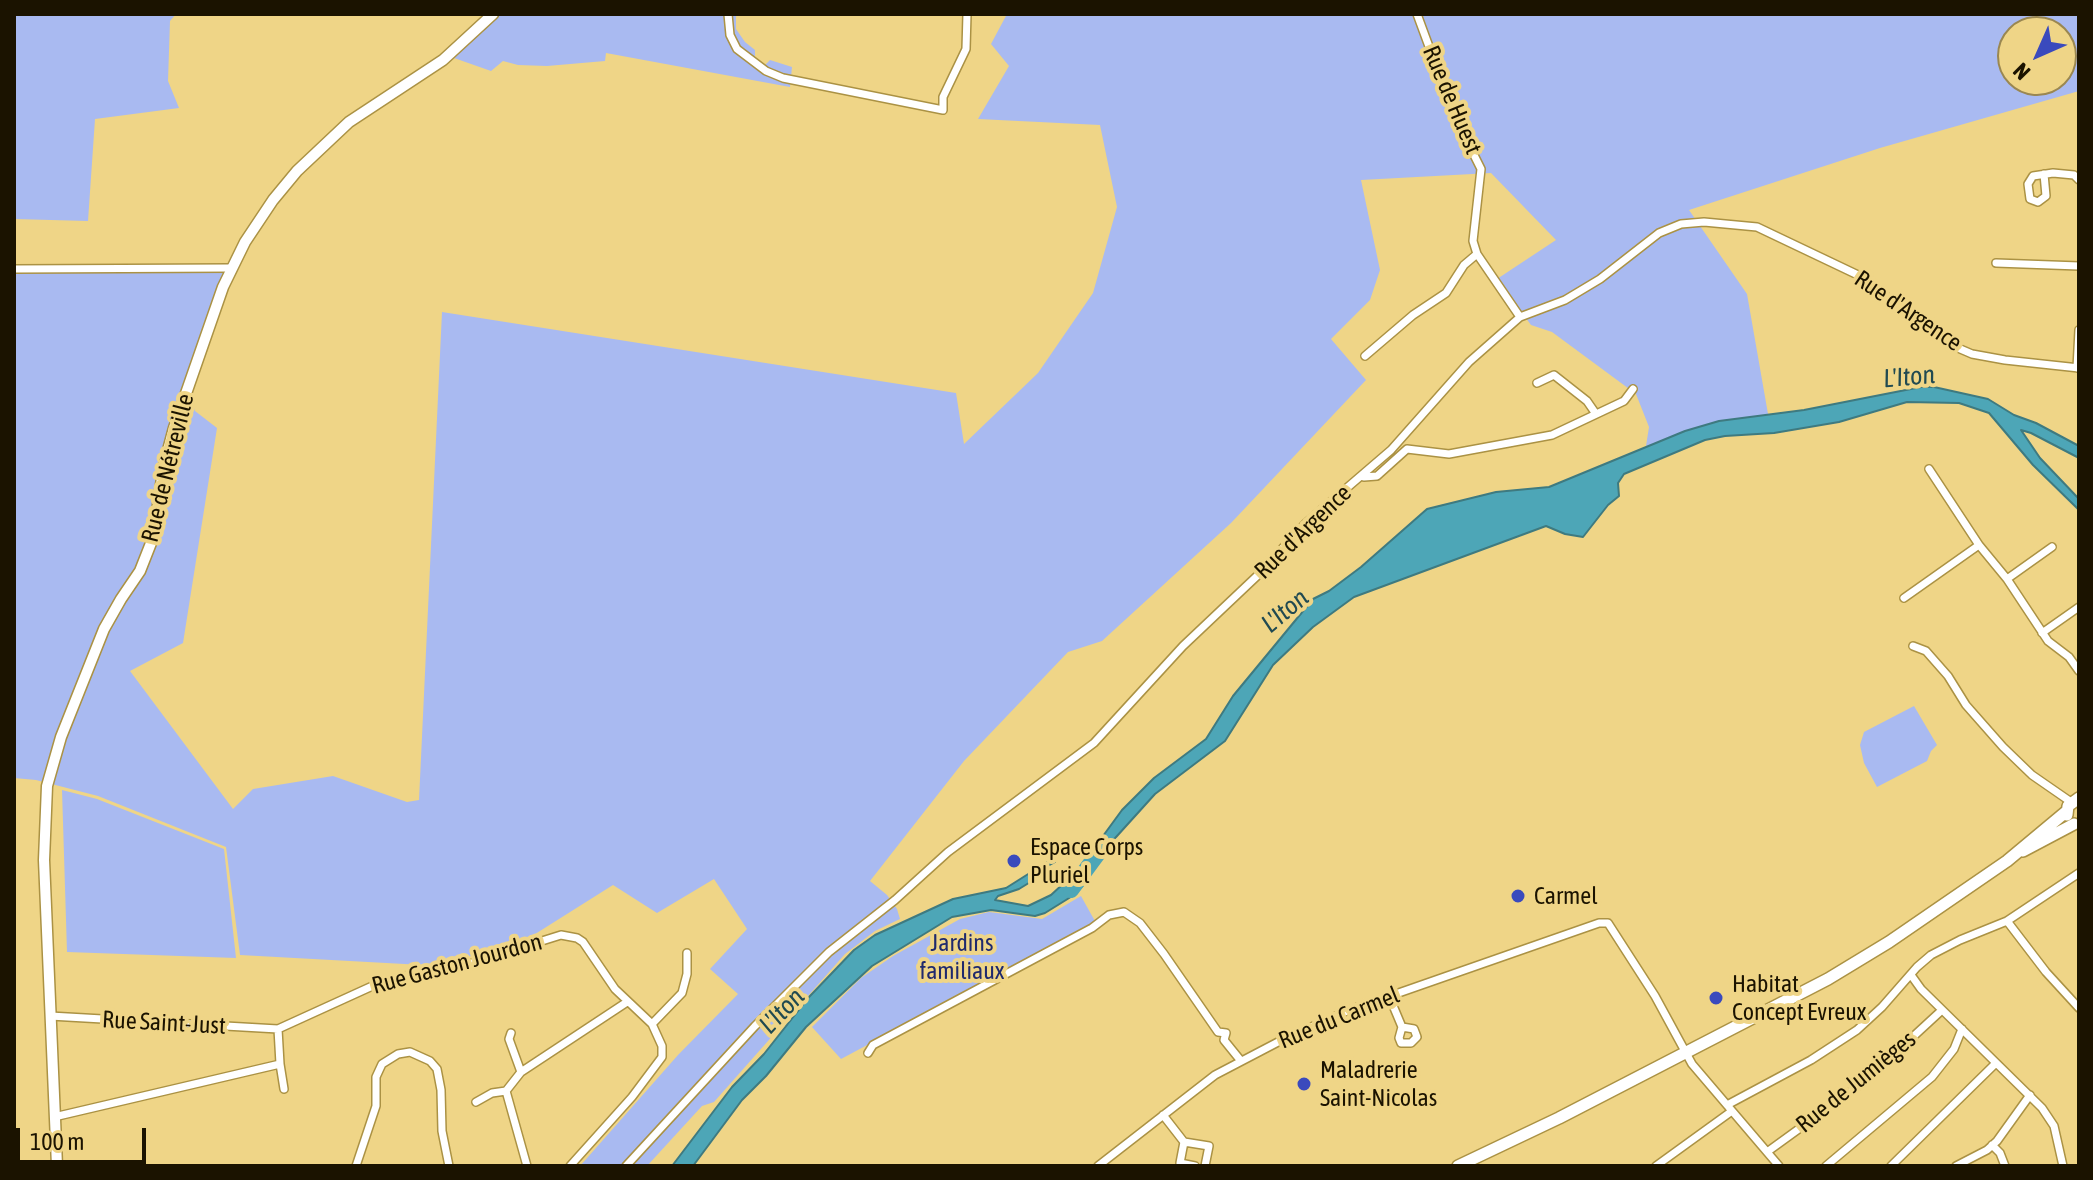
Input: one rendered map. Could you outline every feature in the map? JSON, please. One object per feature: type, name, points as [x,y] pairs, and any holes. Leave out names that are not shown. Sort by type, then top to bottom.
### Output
[{"type":"main road","points":[[1458,1166],[1559,1118],[1856,963],[2015,854],[2072,804],[2077,826],[2058,831],[2039,844],[2015,854]]},
{"type":"street","name":"Rue de Nétreville","points":[[57,1166],[44,824],[47,786],[61,737],[104,629],[140,571],[153,538],[164,465],[174,428],[230,268],[273,200],[323,146],[349,122],[443,60],[493,14]]},
{"type":"street","points":[[728,14],[730,35],[737,49],[766,71],[783,78],[943,110],[943,97],[966,49],[967,14]]},
{"type":"street","name":"Rue de Huest","points":[[1417,14],[1455,117],[1481,169],[1473,224],[1477,254]]},
{"type":"street","points":[[2044,174],[2074,175],[2079,180]]},
{"type":"street","name":"Rue d'Argence","points":[[626,1166],[765,1015],[829,952],[895,900],[948,852],[1094,743],[1183,646],[1257,576],[1306,523],[1391,450],[1469,362],[1520,317],[1565,300],[1600,279],[1669,227],[1704,222],[1745,225],[1775,233],[1860,276],[1944,341],[1958,348],[2005,360],[2078,368]]},
{"type":"street","points":[[1365,356],[1413,315],[1446,293],[1464,265],[1477,254],[1520,317]]},
{"type":"street","points":[[1996,263],[2079,266]]},
{"type":"street","points":[[14,269],[230,268]]},
{"type":"street","points":[[2078,368],[2079,330]]},
{"type":"street","points":[[1537,383],[1554,375],[1587,401],[1596,414]]},
{"type":"street","points":[[1361,477],[1377,476],[1407,449],[1449,454],[1552,435],[1624,401],[1633,389]]},
{"type":"street","points":[[1929,469],[2042,633],[2069,657],[2079,671]]},
{"type":"street","points":[[1904,598],[1979,545]]},
{"type":"street","points":[[2007,579],[2052,547]]},
{"type":"street","points":[[2042,633],[2079,607]]},
{"type":"street","points":[[1913,646],[1926,651],[1948,676],[1966,705],[2003,747],[2032,775],[2072,804]]},
{"type":"street","points":[[1656,1166],[1730,1108],[1857,1030],[1931,955],[2007,921],[2079,873]]},
{"type":"street","points":[[868,1053],[873,1045],[1092,928],[1109,915],[1124,912],[1140,923],[1218,1032],[1226,1033],[1224,1040],[1241,1061]]},
{"type":"street","points":[[2007,921],[2046,972],[2079,1008]]},
{"type":"street","name":"Rue du Carmel","points":[[1098,1166],[1215,1075],[1241,1061],[1347,1011],[1599,923],[1608,923],[1655,996],[1685,1051]]},
{"type":"street","name":"Rue Gaston Jourdon","points":[[278,1029],[379,983],[459,967],[561,935],[583,942],[615,989],[652,1024]]},
{"type":"street","points":[[570,1166],[632,1097],[662,1057],[662,1046],[652,1024],[682,993],[687,974],[687,953]]},
{"type":"street","points":[[1911,975],[1921,989],[2030,1095],[2054,1126],[2063,1166]]},
{"type":"street","points":[[1389,996],[1402,1027]]},
{"type":"street","points":[[476,1102],[492,1093],[506,1091],[521,1072],[627,1002]]},
{"type":"street","name":"Rue de Jumièges","points":[[1767,1152],[1865,1081],[1942,1010]]},
{"type":"street","name":"Rue Saint-Just","points":[[50,1016],[278,1029]]},
{"type":"street","points":[[278,1029],[284,1089]]},
{"type":"street","points":[[1826,1166],[1932,1077],[1954,1049],[1962,1029]]},
{"type":"street","points":[[511,1033],[509,1039],[521,1072]]},
{"type":"street","points":[[1685,1051],[1692,1064],[1779,1166]]},
{"type":"street","points":[[356,1166],[376,1106],[376,1077],[382,1064],[398,1054],[410,1052],[430,1061],[439,1077],[442,1131],[449,1166]]},
{"type":"street","points":[[1891,1166],[1996,1063]]},
{"type":"street","points":[[54,1117],[280,1064]]},
{"type":"street","points":[[506,1091],[527,1166]]},
{"type":"street","points":[[1956,1166],[1992,1145],[2005,1133],[2030,1095]]},
{"type":"street","points":[[1163,1115],[1184,1142],[1209,1146],[1205,1166]]},
{"type":"street","points":[[1184,1142],[1178,1164],[1195,1166]]},
{"type":"street","points":[[1992,1145],[2000,1153],[2005,1166]]},
{"type":"green space","points":[[14,14],[176,14],[170,21],[168,81],[179,108],[95,119],[88,221],[14,219]]},
{"type":"green space","points":[[497,14],[736,14],[736,29],[755,50],[755,58],[765,65],[770,60],[792,67],[790,87],[606,53],[605,61],[547,66],[503,61],[491,71],[454,58]]},
{"type":"green space","points":[[1007,14],[2079,14],[2079,91],[2077,16],[1997,16],[1997,96],[2062,96],[1880,148],[1689,210],[1747,294],[1768,414],[1646,446],[1649,427],[1636,394],[1552,332],[1531,325],[1497,279],[1556,240],[1491,173],[1361,180],[1380,270],[1370,300],[1331,339],[1366,380],[1231,523],[1102,641],[1068,652],[964,761],[870,881],[887,895],[900,919],[875,931],[845,954],[714,1102],[702,1106],[647,1166],[580,1166],[678,1055],[738,994],[710,969],[747,929],[714,879],[657,913],[613,885],[532,936],[441,966],[240,955],[226,847],[98,796],[36,780],[14,778],[14,270],[226,271],[188,381],[195,411],[217,428],[183,643],[130,671],[233,809],[253,789],[333,776],[407,802],[419,800],[442,312],[956,393],[964,444],[1038,373],[1093,293],[1117,207],[1100,125],[978,119],[1009,66],[991,44]]},
{"type":"green space","points":[[1914,706],[1937,745],[1927,761],[1877,787],[1864,763],[1860,745],[1864,732]]},
{"type":"green space","points":[[62,790],[97,799],[224,849],[236,958],[67,952]]},
{"type":"green space","name":"Jardins familiaux","points":[[1081,896],[1096,923],[841,1059],[812,1027],[861,978],[893,956],[960,919],[989,912],[1042,919]]},
{"type":"shaded area","points":[[1921,387],[1988,399],[2079,446],[2079,458],[2021,430],[2040,458],[2079,499],[2079,510],[2033,465],[1989,413],[1959,403],[1907,402],[1839,422],[1705,440],[1624,474],[1618,483],[1619,496],[1583,537],[1546,526],[1354,597],[1313,627],[1273,665],[1225,741],[1155,794],[1092,867],[1084,862],[1122,810],[1154,778],[1206,739],[1233,696],[1313,599],[1361,567],[1427,509],[1496,492],[1549,487],[1685,431],[1719,421],[1804,410]]},
{"type":"shaded area","points":[[1052,859],[1055,862],[1032,881],[995,900],[1028,906],[1051,895],[1076,872],[1089,879],[1074,895],[1035,916],[991,910],[952,917],[872,966],[806,1027],[742,1100],[693,1166],[672,1166],[732,1087],[854,950],[875,935],[953,899],[1006,888]]},
{"type":"waterway","name":"L'Iton","points":[[1071,890],[1102,848]]},
{"type":"place","name":"Espace Corps Pluriel","points":[[1014,861]]},
{"type":"place","name":"Carmel","points":[[1518,896]]},
{"type":"place","name":"Habitat Concept Evreux","points":[[1716,998]]},
{"type":"place","name":"Maladrerie Saint-Nicolas","points":[[1304,1084]]}]
